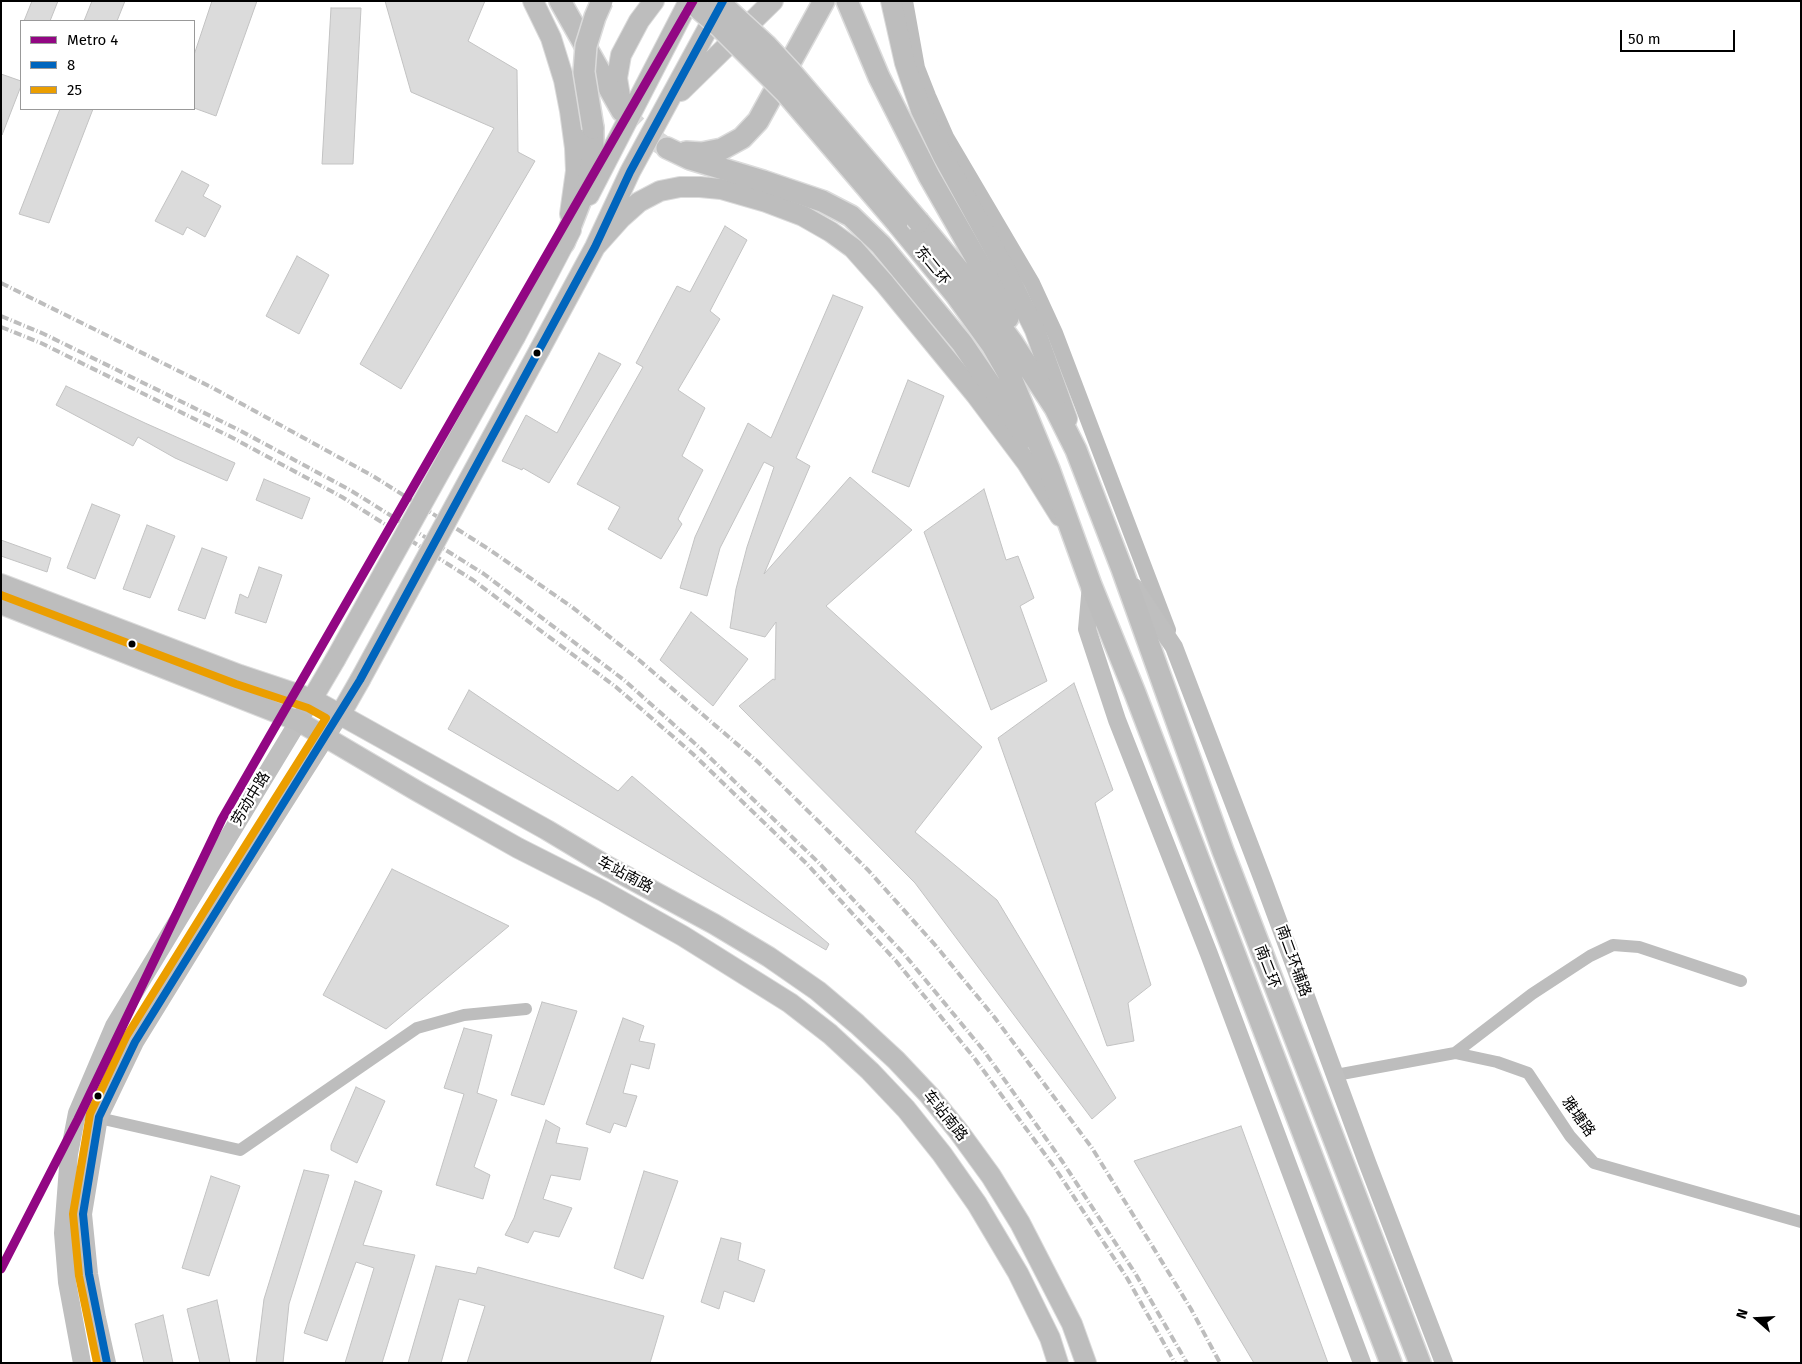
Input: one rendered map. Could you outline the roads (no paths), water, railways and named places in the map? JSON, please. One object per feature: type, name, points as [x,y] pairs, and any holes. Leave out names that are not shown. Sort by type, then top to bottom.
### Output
[{"type":"highway","points":[[564,243],[589,178],[594,157],[593,128],[584,72],[586,46],[602,1]]},
{"type":"highway","name":"东二环","points":[[689,1],[720,27],[785,92],[956,295],[992,345],[1012,380],[1048,469],[1091,585]]},
{"type":"highway","name":"东二环","points":[[718,1],[732,12],[772,52],[858,149],[968,282],[1012,342],[1055,408],[1076,450],[1122,569]]},
{"type":"highway","points":[[824,1],[758,121],[742,138],[722,149],[702,153],[666,148],[690,159],[822,201],[850,216],[864,227],[912,281],[962,343],[1048,469]]},
{"type":"highway","points":[[847,1],[906,132],[928,176],[1006,314],[1031,371]]},
{"type":"highway","points":[[564,9],[622,111]]},
{"type":"highway","name":"南二环","points":[[1122,569],[1223,851],[1420,1363]]},
{"type":"highway","name":"南二环","points":[[1091,585],[1135,693],[1391,1363]]},
{"type":"main road","points":[[533,1],[551,38],[564,80],[575,148],[576,171],[572,205],[564,243]]},
{"type":"main road","points":[[622,111],[617,78],[620,55],[639,20],[654,1]]},
{"type":"main road","name":"劳动中路","points":[[82,1363],[66,1282],[63,1233],[69,1154],[77,1113],[114,1026],[335,660],[515,337],[689,1]]},
{"type":"main road","points":[[595,247],[630,172],[723,1]]},
{"type":"main road","points":[[666,106],[773,1]]},
{"type":"main road","points":[[891,1],[905,63],[921,110],[943,156],[1005,269],[1035,330],[1049,366],[1076,450]]},
{"type":"main road","points":[[595,247],[621,218],[639,202],[660,191],[690,187],[721,189],[766,202],[803,216],[831,232],[853,248],[885,284],[1007,435],[1027,463],[1074,540]]},
{"type":"main road","name":"劳动中路","points":[[107,1363],[89,1274],[83,1214],[99,1117],[135,1042],[360,680],[595,247]]},
{"type":"main road","name":"南二环辅路","points":[[1122,569],[1174,646],[1264,880],[1444,1363]]},
{"type":"main road","name":"车站南路","points":[[1,584],[240,675],[312,699],[607,866],[714,924],[769,957],[818,991],[864,1030],[929,1094],[991,1176],[1020,1223],[1052,1282],[1072,1324],[1086,1363]]},
{"type":"main road","points":[[1091,585],[1087,630],[1117,720],[1209,954],[1362,1363]]},
{"type":"main road","name":"车站南路","points":[[1,604],[298,721],[518,848],[603,891],[683,936],[790,1002],[830,1034],[870,1071],[906,1108],[942,1154],[977,1204],[1018,1273],[1050,1338],[1058,1363]]},
{"type":"street","points":[[905,1],[917,68],[928,96],[946,137],[1032,283],[1055,333],[1174,646]]},
{"type":"street","points":[[1455,1053],[1532,994],[1590,956],[1613,945],[1639,947],[1741,981]]},
{"type":"street","points":[[77,1113],[240,1150],[417,1028],[464,1015],[526,1009]]},
{"type":"street","name":"雅塘路","points":[[1336,1075],[1455,1053],[1498,1062],[1528,1073],[1570,1136],[1594,1163],[1801,1222]]},
{"type":"tunnel","points":[[622,111],[643,132],[667,148]]},
{"type":"railway","points":[[1,283],[211,387],[373,476],[487,548],[572,607],[639,660],[758,762],[868,870],[936,946],[995,1018],[1092,1148],[1191,1309],[1220,1363]]},
{"type":"railway","points":[[1,316],[44,334],[239,430],[350,490],[484,574],[624,680],[701,749],[818,862],[904,954],[984,1051],[1062,1161],[1135,1273],[1187,1363]]},
{"type":"railway","points":[[1,327],[41,343],[231,437],[342,497],[473,580],[616,687],[693,754],[807,864],[896,961],[975,1059],[1055,1168],[1127,1278],[1175,1363]]},
{"type":"metro line","name":"4","points":[[1,1269],[78,1119],[222,819],[693,1]]}]
